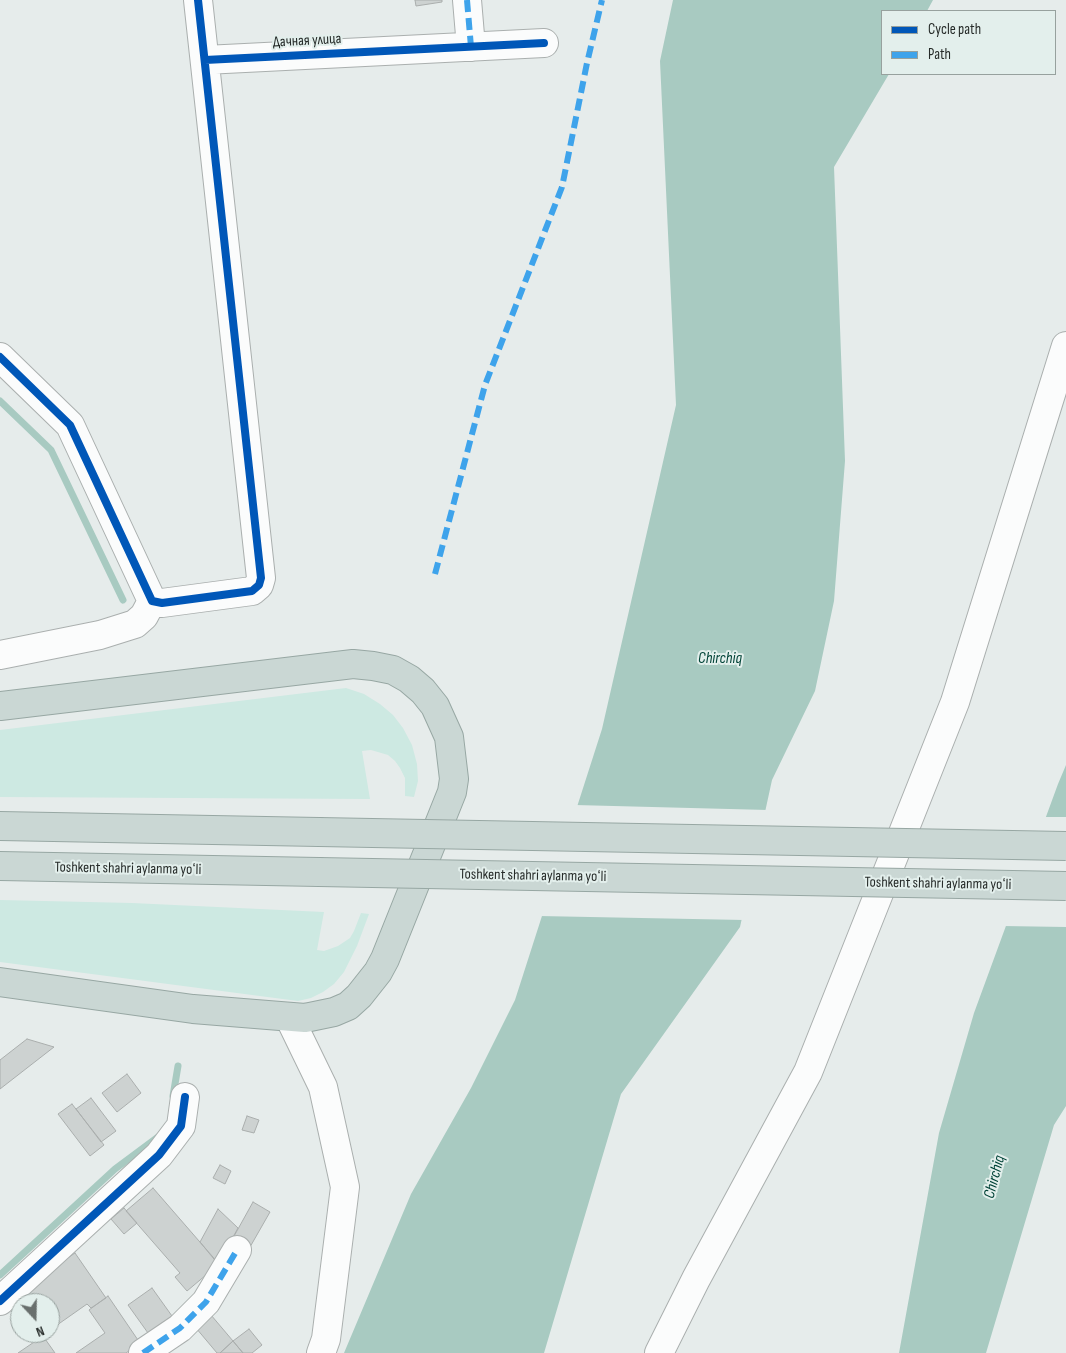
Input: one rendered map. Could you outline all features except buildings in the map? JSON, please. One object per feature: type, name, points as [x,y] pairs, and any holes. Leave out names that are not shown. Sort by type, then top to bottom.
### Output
[{"type":"highway","points":[[0,706],[353,664],[392,670],[409,679],[423,690],[439,712],[447,731],[452,758],[453,785],[452,792],[392,944],[378,972],[348,1006],[320,1016],[305,1018],[193,1009],[0,982]]},
{"type":"highway","points":[[0,826],[1066,846]]},
{"type":"highway","name":"Toshkent shahri aylanma yoʻli","points":[[0,866],[1066,886]]},
{"type":"street","points":[[152,601],[162,603],[252,591],[259,585],[261,578],[198,0]]},
{"type":"street","points":[[467,0],[472,47]]},
{"type":"street","name":"Дачная улица","points":[[205,60],[544,43]]},
{"type":"street","points":[[659,1353],[696,1279],[808,1072],[955,702],[1066,346]]},
{"type":"street","points":[[0,357],[70,425],[152,601]]},
{"type":"street","points":[[0,655],[100,634],[135,624],[144,616],[152,601]]},
{"type":"street","points":[[290,1016],[323,1087],[345,1187],[326,1339],[321,1353]]},
{"type":"street","points":[[0,1302],[159,1155],[181,1126],[185,1097]]},
{"type":"street","points":[[143,1353],[180,1328],[206,1302],[237,1250]]},
{"type":"shaded area","points":[[346,688],[364,694],[380,704],[393,715],[403,728],[412,745],[417,764],[418,781],[414,797],[405,796],[405,778],[395,761],[388,755],[371,750],[362,751],[370,799],[0,797],[0,730]]},
{"type":"shaded area","points":[[0,900],[132,903],[324,912],[317,950],[324,951],[338,946],[350,938],[361,913],[369,914],[357,946],[344,972],[334,984],[323,992],[311,998],[298,1001],[0,962]]},
{"type":"water","name":"Chirchiq","points":[[673,0],[933,0],[928,10],[881,10],[881,75],[888,75],[834,167],[845,461],[834,601],[815,691],[772,780],[740,927],[621,1094],[544,1353],[344,1353],[411,1194],[471,1088],[515,1000],[602,729],[676,405],[660,61]]},
{"type":"water","name":"Chirchiq","points":[[1066,765],[1066,1106],[1054,1125],[986,1353],[899,1353],[939,1133],[974,1013]]},
{"type":"pier","points":[[575,805],[768,810],[744,920],[539,916]]},
{"type":"pier","points":[[1043,817],[1066,817],[1066,927],[1003,926]]},
{"type":"waterway","points":[[0,401],[51,450],[123,600]]},
{"type":"waterway","points":[[173,1096],[178,1066]]},
{"type":"waterway","points":[[0,1275],[115,1169],[158,1137]]},
{"type":"marked path","points":[[467,0],[471,47]]},
{"type":"marked path","points":[[435,574],[485,385],[562,187],[602,0]]},
{"type":"marked path","points":[[143,1353],[180,1328],[206,1302],[237,1250]]},
{"type":"cycle path","points":[[0,357],[70,425],[152,601],[162,603],[252,591],[259,585],[261,578],[198,0]]},
{"type":"cycle path","points":[[205,60],[544,43]]},
{"type":"cycle path","points":[[0,1301],[159,1155],[181,1126],[185,1097]]}]
